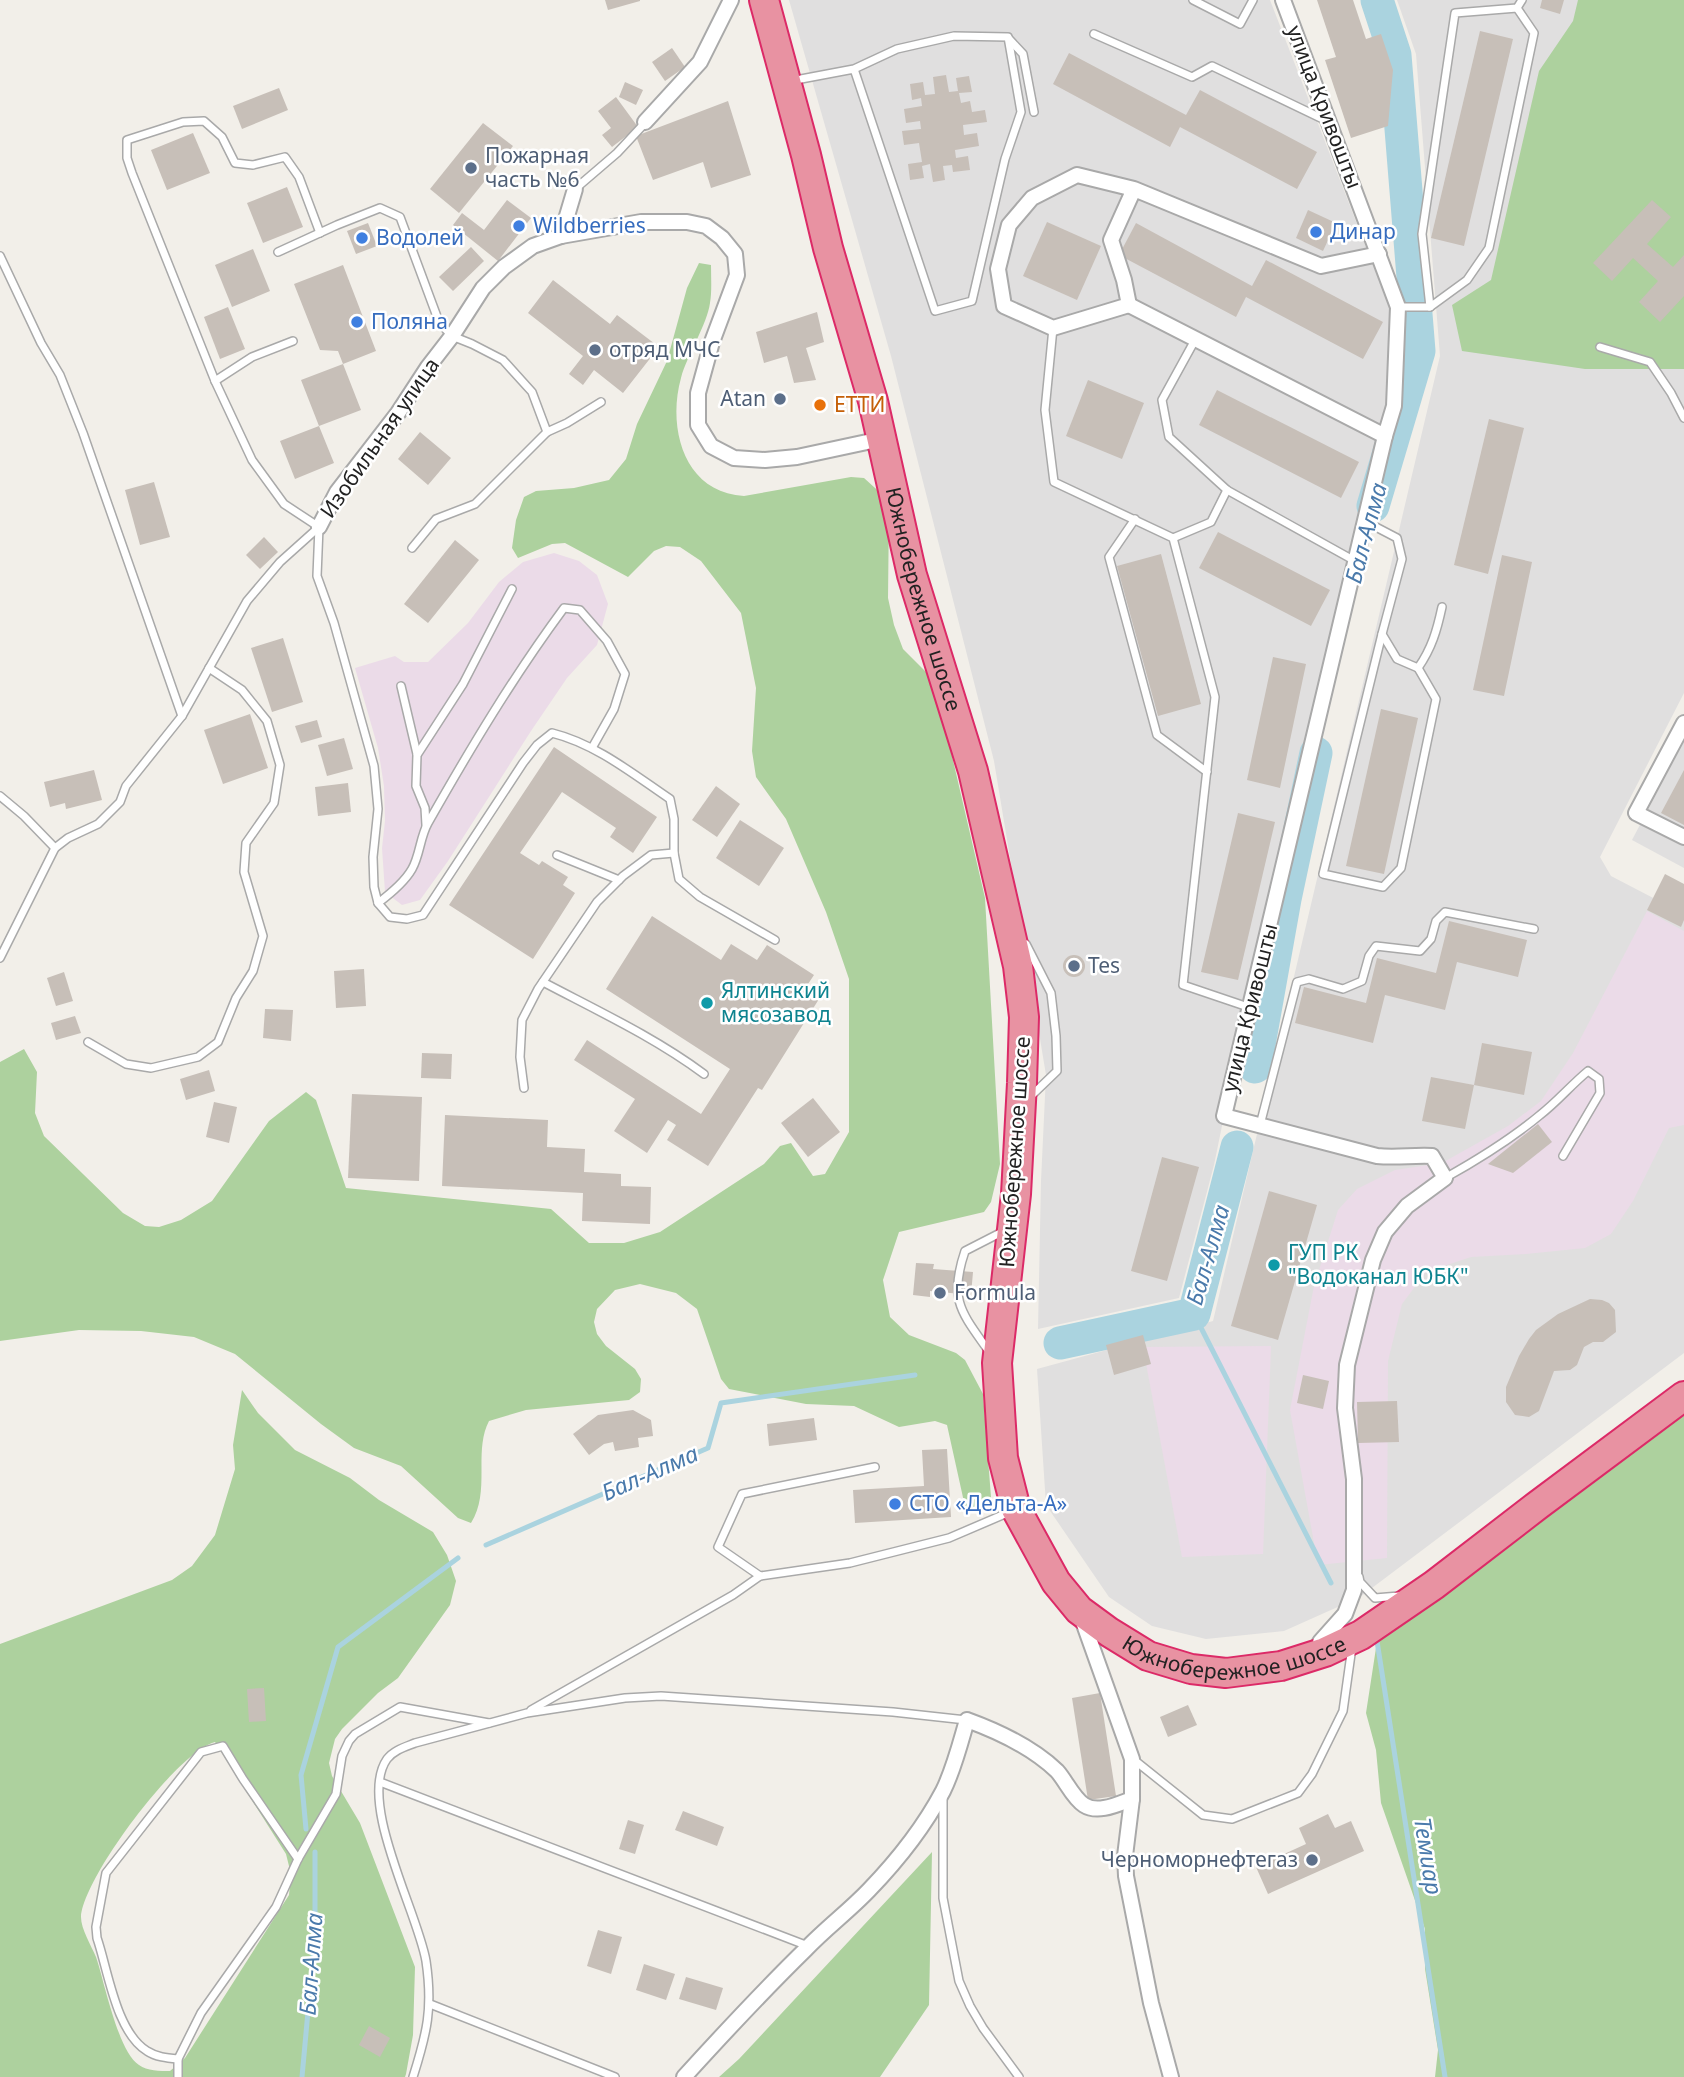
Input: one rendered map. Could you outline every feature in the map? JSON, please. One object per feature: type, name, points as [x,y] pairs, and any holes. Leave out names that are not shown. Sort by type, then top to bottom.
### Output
[{"type":"highway","name":"Южнобережное шоссе","points":[[764,0],[823,229],[876,404],[912,575],[973,771],[1018,966],[1024,1017],[1019,1159],[997,1363],[1003,1458],[1016,1509],[1056,1583],[1079,1610],[1148,1656],[1191,1669],[1226,1673],[1280,1666],[1333,1642],[1434,1585],[1684,1396]]},
{"type":"highway","name":"Южнобережное шоссе","points":[[779,0],[801,79],[872,382],[881,439],[928,617],[975,765],[1018,929],[1028,1019],[1021,1181],[1001,1360],[1006,1457],[1020,1508],[1064,1587],[1093,1616],[1167,1655],[1184,1660],[1224,1664],[1266,1658],[1333,1642],[1513,1512],[1684,1379]]},
{"type":"street","points":[[645,122],[700,62],[731,0]]},
{"type":"street","name":"улица Кривошты","points":[[1283,0],[1399,307],[1394,406],[1385,436],[1370,525],[1356,562],[1224,1116],[1377,1156],[1432,1156],[1445,1178]]},
{"type":"street","points":[[1379,254],[1321,266],[1134,189],[1077,175],[1032,198],[1009,225],[998,269],[1004,306],[1053,328],[1129,305],[1385,436]]},
{"type":"street","points":[[561,236],[575,189]]},
{"type":"street","points":[[1129,305],[1124,279],[1111,240],[1134,189]]},
{"type":"street","name":"Изобильная улица","points":[[319,527],[337,492],[398,413],[482,288],[533,246],[561,236],[641,222],[687,222],[706,226],[722,238],[736,254],[737,275],[712,342],[698,393],[698,425],[712,446],[734,458],[765,460],[797,457],[881,439]]},
{"type":"street","points":[[1684,723],[1636,813],[1684,837]]},
{"type":"street","points":[[1333,1642],[1354,1590],[1354,1479],[1345,1408],[1347,1365],[1373,1260],[1385,1232],[1407,1206],[1445,1178]]},
{"type":"street","points":[[1079,1610],[1132,1759],[1126,1876],[1151,2003],[1171,2077]]},
{"type":"street","points":[[684,2077],[739,2016],[808,1946],[869,1890],[902,1853],[943,1791],[953,1770],[967,1720],[995,1730],[1036,1753],[1059,1774],[1084,1805],[1095,1809],[1107,1808],[1132,1799]]},
{"type":"lane","points":[[1193,0],[1240,24],[1253,0]]},
{"type":"lane","points":[[1517,8],[1522,0]]},
{"type":"lane","points":[[1430,307],[1422,234],[1455,13],[1517,8]]},
{"type":"lane","points":[[1399,307],[1430,307],[1467,280],[1489,248],[1534,33],[1517,8]]},
{"type":"lane","points":[[1094,34],[1192,77],[1212,66],[1330,123]]},
{"type":"lane","points":[[801,79],[854,69],[897,49],[954,36],[1008,37],[1023,54],[1034,112]]},
{"type":"lane","points":[[854,69],[935,311],[972,301],[1005,159],[1021,111],[1008,37]]},
{"type":"lane","points":[[319,527],[284,504],[252,460],[215,381],[132,173],[127,158],[127,140],[183,121],[204,121],[222,136],[235,163],[253,165],[285,157],[299,177],[320,233]]},
{"type":"lane","points":[[575,189],[617,153],[645,122]]},
{"type":"lane","points":[[278,252],[380,208],[400,217],[439,322],[452,336],[503,360],[532,392],[547,432]]},
{"type":"lane","points":[[0,256],[41,343],[60,375],[88,446],[182,716]]},
{"type":"lane","points":[[1053,328],[1045,411],[1055,482],[1173,538],[1215,696],[1183,985],[1251,1008]]},
{"type":"lane","points":[[1196,339],[1162,400],[1169,437],[1227,490],[1356,562]]},
{"type":"lane","points":[[215,381],[252,357],[293,341]]},
{"type":"lane","points":[[1600,347],[1650,362],[1684,418]]},
{"type":"lane","points":[[412,548],[436,519],[475,504],[547,432],[568,423],[601,402]]},
{"type":"lane","points":[[1173,538],[1211,522],[1227,490]]},
{"type":"lane","points":[[1135,519],[1109,557],[1157,735],[1207,772]]},
{"type":"lane","points":[[1370,525],[1397,538],[1402,559],[1382,634],[1322,874],[1383,887],[1401,868],[1436,699],[1418,668],[1397,659],[1382,634]]},
{"type":"lane","points":[[0,958],[55,848],[68,838],[98,824],[120,802],[126,786],[182,716],[247,601],[280,562],[319,527]]},
{"type":"lane","points":[[319,527],[317,576],[334,623],[374,766],[378,809],[373,857],[374,887],[378,903],[390,917],[407,919],[423,915],[537,745],[552,733],[592,748],[670,799],[679,879],[700,897],[775,940]]},
{"type":"lane","points":[[417,755],[463,684],[512,589]]},
{"type":"lane","points":[[1418,668],[1436,635],[1441,607]]},
{"type":"lane","points":[[378,903],[413,869],[426,826],[481,731],[564,608],[580,610],[607,641],[625,674],[614,709],[592,748]]},
{"type":"lane","points":[[88,1042],[126,1064],[151,1068],[198,1057],[218,1042],[236,998],[253,971],[263,936],[244,872],[246,843],[274,803],[280,765],[267,721],[242,690],[209,668]]},
{"type":"lane","points":[[401,686],[417,755],[416,786],[425,808],[426,826]]},
{"type":"lane","points":[[0,796],[55,848]]},
{"type":"lane","points":[[524,1088],[520,1057],[522,1020],[543,982],[597,902],[619,880],[651,855],[674,853]]},
{"type":"lane","points":[[557,855],[619,880]]},
{"type":"lane","points":[[1260,1125],[1297,982],[1309,979],[1343,989],[1362,981],[1369,956],[1376,946],[1420,951],[1431,939],[1436,921],[1446,912],[1534,929]]},
{"type":"lane","points":[[543,982],[620,1020],[683,1058],[704,1074]]},
{"type":"lane","points":[[1445,1178],[1485,1156],[1543,1114],[1588,1071],[1599,1079],[1600,1093],[1563,1157]]},
{"type":"lane","points":[[997,1363],[962,1314],[957,1294],[958,1271],[965,1251],[1011,1227]]},
{"type":"lane","points":[[760,1576],[718,1547],[742,1494],[875,1468]]},
{"type":"lane","points":[[527,1713],[733,1595],[760,1576],[850,1563],[949,1538],[1016,1509]]},
{"type":"lane","points":[[1353,1547],[1360,1582],[1375,1598],[1400,1596]]},
{"type":"lane","points":[[1132,1759],[1203,1815],[1232,1819],[1298,1793],[1312,1773],[1343,1711],[1333,1642]]},
{"type":"lane","points":[[413,2077],[426,2034],[430,2004],[425,1960],[420,1937],[383,1827],[380,1804],[380,1782],[387,1760],[398,1750],[527,1713],[625,1698],[662,1696],[893,1712],[967,1720]]},
{"type":"lane","points":[[178,2077],[178,2059],[201,2013],[276,1907],[298,1859],[336,1794],[342,1756],[355,1734],[400,1707],[492,1723]]},
{"type":"lane","points":[[178,2059],[166,2058],[145,2050],[134,2039],[123,2020],[97,1938],[96,1927],[106,1873],[201,1752],[223,1746],[298,1859]]},
{"type":"lane","points":[[380,1782],[808,1946]]},
{"type":"lane","points":[[943,1791],[943,1898],[959,1981],[983,2028],[1018,2077]]},
{"type":"lane","points":[[430,2004],[615,2077]]},
{"type":"shaded area","points":[[789,0],[1270,0],[1392,314],[1401,401],[1179,1298],[1038,1329],[1046,1075],[994,761],[891,356]]},
{"type":"shaded area","points":[[1397,0],[1684,0],[1684,693],[1600,857],[1611,876],[1684,914],[1684,1353],[1360,1597],[1284,1631],[1206,1639],[1152,1626],[1109,1597],[1046,1505],[1037,1369],[1213,1321],[1440,356],[1416,54]]},
{"type":"shaded area","points":[[554,553],[579,561],[597,575],[608,604],[597,645],[567,678],[420,900],[402,905],[385,892],[382,848],[385,821],[384,786],[378,748],[355,668],[395,656],[404,662],[428,662],[468,623],[499,582],[523,562]]},
{"type":"shaded area","points":[[1684,741],[1684,868],[1632,840]]},
{"type":"shaded area","points":[[1647,911],[1684,931],[1684,1125],[1669,1128],[1633,1201],[1611,1234],[1585,1248],[1471,1257],[1426,1272],[1402,1304],[1388,1361],[1387,1558],[1318,1565],[1290,1410],[1314,1286],[1338,1210],[1357,1189],[1395,1170],[1442,1163],[1508,1126],[1541,1101],[1573,1053]]},
{"type":"shaded area","points":[[1271,1346],[1263,1554],[1182,1557],[1143,1347]]},
{"type":"green space","points":[[1578,0],[1684,0],[1684,369],[1585,369],[1462,351],[1452,305],[1491,280],[1539,71],[1573,21]]},
{"type":"green space","points":[[699,263],[711,265],[711,294],[708,312],[684,369],[677,397],[679,437],[685,455],[694,471],[723,492],[744,496],[851,477],[864,478],[885,497],[889,509],[888,598],[894,625],[903,649],[930,676],[939,700],[985,898],[1000,1164],[991,1202],[984,1212],[899,1232],[883,1280],[890,1317],[909,1335],[956,1353],[965,1360],[983,1394],[991,1497],[987,1509],[966,1511],[947,1425],[935,1421],[899,1427],[854,1406],[806,1404],[729,1389],[721,1379],[697,1309],[676,1293],[640,1284],[615,1290],[597,1309],[594,1322],[597,1334],[606,1346],[635,1369],[641,1379],[640,1392],[629,1400],[526,1410],[489,1421],[482,1446],[480,1498],[471,1523],[458,1518],[401,1466],[354,1448],[235,1354],[194,1337],[141,1331],[79,1330],[0,1341],[0,1062],[24,1049],[37,1072],[35,1113],[44,1136],[123,1213],[145,1226],[159,1227],[181,1220],[212,1201],[269,1121],[306,1092],[316,1100],[346,1188],[551,1209],[589,1243],[624,1243],[660,1232],[764,1164],[780,1146],[791,1143],[813,1176],[825,1174],[849,1132],[849,979],[826,912],[786,819],[756,777],[752,751],[756,688],[741,613],[701,561],[680,547],[666,546],[654,551],[628,577],[565,543],[552,544],[518,558],[512,548],[516,520],[524,497],[536,491],[574,488],[609,480],[626,459],[637,424],[667,361],[687,288]]},
{"type":"green space","points":[[242,1390],[258,1413],[295,1450],[350,1478],[379,1500],[433,1532],[447,1555],[456,1581],[450,1605],[398,1678],[378,1693],[335,1739],[329,1763],[332,1776],[360,1823],[415,1967],[413,2035],[405,2077],[0,2077],[0,1644],[172,1580],[192,1566],[215,1535],[235,1469],[233,1445]],"holes":[[[215,1742],[286,1854],[291,1874],[289,1895],[185,2058],[170,2071],[150,2070],[139,2065],[131,2058],[118,2031],[96,1957],[81,1922],[86,1899],[114,1847],[156,1791],[178,1768],[198,1751]]]},
{"type":"green space","points":[[1684,1408],[1684,2077],[1435,2077],[1438,2050],[1425,1969],[1425,1929],[1381,1803],[1376,1750],[1366,1713],[1378,1635]]},
{"type":"green space","points":[[932,1852],[929,2005],[880,2077],[719,2077],[739,2059]]},
{"type":"building","points":[[605,0],[640,0],[640,1],[608,10]]},
{"type":"building","points":[[1317,0],[1353,0],[1366,39],[1381,34],[1393,70],[1388,126],[1351,138],[1325,60],[1336,57]]},
{"type":"building","points":[[1542,0],[1564,0],[1560,14],[1540,8]]},
{"type":"building","points":[[1480,31],[1513,39],[1464,246],[1431,238]]},
{"type":"building","points":[[672,48],[685,67],[665,81],[652,62]]},
{"type":"building","points":[[1069,53],[1186,115],[1200,90],[1317,152],[1297,189],[1180,127],[1170,147],[1053,84]]},
{"type":"building","points":[[946,75],[949,92],[958,91],[956,78],[969,76],[972,92],[959,93],[961,103],[970,101],[972,112],[985,110],[987,122],[963,125],[964,135],[977,133],[979,146],[955,150],[956,158],[968,156],[970,170],[953,172],[952,165],[943,166],[945,180],[933,182],[930,164],[922,166],[924,178],[910,180],[908,164],[922,162],[919,143],[904,145],[902,131],[921,129],[920,121],[906,123],[904,109],[922,106],[921,98],[912,100],[910,84],[923,82],[925,95],[935,94],[933,77]]},
{"type":"building","points":[[625,82],[643,90],[636,105],[619,97]]},
{"type":"building","points":[[279,88],[288,110],[242,129],[233,106]]},
{"type":"building","points":[[616,97],[638,127],[612,147],[602,135],[611,128],[598,111]]},
{"type":"building","points":[[728,101],[751,175],[711,188],[703,162],[653,180],[636,136]]},
{"type":"building","name":"Пожарная часть №6","points":[[483,123],[513,146],[459,213],[430,189]]},
{"type":"building","points":[[193,133],[210,173],[167,190],[151,150]]},
{"type":"building","points":[[287,187],[303,227],[263,243],[247,203]]},
{"type":"building","points":[[507,200],[531,218],[498,261],[453,225],[462,213],[484,230]]},
{"type":"building","points":[[1652,200],[1671,217],[1647,244],[1673,267],[1684,255],[1684,296],[1660,322],[1639,302],[1658,281],[1633,258],[1612,281],[1593,263]]},
{"type":"building","points":[[1308,210],[1336,223],[1323,251],[1296,238]]},
{"type":"building","points":[[1047,222],[1101,246],[1077,300],[1023,276]]},
{"type":"building","name":"Водолей","points":[[368,223],[377,246],[356,254],[347,231]]},
{"type":"building","points":[[1136,223],[1252,286],[1266,260],[1383,322],[1363,359],[1246,297],[1236,317],[1119,255]]},
{"type":"building","points":[[471,247],[484,261],[453,291],[439,277]]},
{"type":"building","points":[[253,249],[270,291],[232,307],[215,265]]},
{"type":"building","points":[[343,265],[376,351],[343,364],[338,351],[320,350],[294,284]]},
{"type":"building","points":[[553,280],[610,324],[617,315],[659,347],[623,393],[594,370],[583,385],[569,374],[583,356],[528,313]]},
{"type":"building","points":[[228,307],[245,349],[220,359],[204,317]]},
{"type":"building","points":[[817,312],[824,342],[806,348],[816,380],[794,383],[787,356],[764,363],[756,332]]},
{"type":"building","points":[[343,364],[361,410],[319,426],[301,380]]},
{"type":"building","points":[[1088,380],[1144,403],[1122,459],[1066,436]]},
{"type":"building","points":[[1217,390],[1359,462],[1341,498],[1199,425]]},
{"type":"building","points":[[1489,419],[1524,428],[1488,574],[1454,565]]},
{"type":"building","points":[[319,426],[334,463],[295,479],[280,441]]},
{"type":"building","points":[[420,432],[451,458],[428,485],[398,459]]},
{"type":"building","points":[[154,482],[170,537],[140,545],[125,490]]},
{"type":"building","points":[[1218,532],[1330,590],[1311,626],[1199,568]]},
{"type":"building","points":[[264,537],[278,552],[260,569],[246,555]]},
{"type":"building","points":[[455,540],[479,560],[428,623],[404,604]]},
{"type":"building","points":[[1161,554],[1201,704],[1158,716],[1117,566]]},
{"type":"building","points":[[1502,555],[1532,562],[1504,696],[1473,690]]},
{"type":"building","points":[[283,638],[303,702],[272,712],[251,648]]},
{"type":"building","points":[[1273,657],[1306,664],[1280,788],[1247,780]]},
{"type":"building","points":[[1381,709],[1418,718],[1384,874],[1346,866]]},
{"type":"building","points":[[250,714],[268,768],[223,784],[204,730]]},
{"type":"building","points":[[317,720],[322,737],[301,743],[295,726]]},
{"type":"building","points":[[344,738],[353,769],[327,776],[318,745]]},
{"type":"building","points":[[554,747],[657,817],[633,853],[610,837],[616,828],[562,792],[520,853],[539,865],[542,861],[568,877],[563,885],[575,893],[533,959],[449,905]]},
{"type":"building","points":[[94,770],[102,800],[66,809],[65,803],[50,807],[44,782]]},
{"type":"building","points":[[1684,770],[1684,825],[1661,813]]},
{"type":"building","points":[[348,783],[351,812],[318,816],[315,787]]},
{"type":"building","points":[[716,786],[740,804],[717,837],[692,820]]},
{"type":"building","points":[[1238,813],[1275,822],[1238,980],[1201,972]]},
{"type":"building","points":[[740,820],[784,848],[759,886],[716,858]]},
{"type":"building","points":[[1665,874],[1684,884],[1684,920],[1681,927],[1647,910]]},
{"type":"building","points":[[652,916],[721,960],[731,944],[757,960],[767,945],[814,975],[804,990],[819,999],[762,1090],[758,1088],[708,1166],[667,1140],[676,1125],[668,1120],[647,1153],[614,1131],[635,1099],[574,1060],[587,1040],[701,1114],[730,1069],[606,989]]},
{"type":"building","points":[[1449,921],[1527,940],[1518,977],[1457,962],[1445,1010],[1385,995],[1373,1043],[1295,1023],[1304,987],[1366,1003],[1377,958],[1436,973]]},
{"type":"building","name":"Tes","points":[[1074,955],[1082,958],[1085,966],[1082,974],[1074,977],[1066,974],[1063,966],[1066,958]]},
{"type":"building","points":[[364,969],[366,1006],[336,1008],[334,971]]},
{"type":"building","points":[[64,972],[73,1001],[56,1006],[47,978]]},
{"type":"building","points":[[265,1009],[293,1010],[291,1041],[263,1038]]},
{"type":"building","points":[[75,1016],[81,1033],[56,1040],[51,1023]]},
{"type":"building","points":[[1482,1043],[1532,1052],[1524,1095],[1474,1085]]},
{"type":"building","points":[[422,1053],[452,1054],[451,1079],[421,1078]]},
{"type":"building","points":[[209,1070],[215,1091],[186,1100],[180,1079]]},
{"type":"building","points":[[1431,1077],[1474,1085],[1465,1129],[1422,1121]]},
{"type":"building","points":[[352,1094],[422,1097],[419,1181],[348,1178]]},
{"type":"building","points":[[813,1098],[840,1132],[808,1157],[781,1123]]},
{"type":"building","points":[[214,1102],[237,1107],[229,1143],[206,1137]]},
{"type":"building","points":[[445,1115],[548,1120],[547,1147],[585,1149],[584,1172],[621,1174],[621,1186],[651,1187],[650,1224],[582,1221],[583,1193],[442,1186]]},
{"type":"building","points":[[1538,1124],[1552,1142],[1513,1173],[1488,1164]]},
{"type":"building","points":[[1162,1157],[1199,1167],[1167,1281],[1131,1271]]},
{"type":"building","name":"ГУП РК \"Водоканал ЮБК\"","points":[[1269,1191],[1317,1205],[1278,1340],[1231,1326]]},
{"type":"building","points":[[916,1263],[934,1264],[933,1269],[973,1272],[971,1295],[930,1291],[930,1297],[913,1295]]},
{"type":"building","points":[[1590,1299],[1609,1303],[1615,1310],[1616,1332],[1603,1342],[1593,1342],[1584,1347],[1577,1365],[1570,1370],[1554,1371],[1539,1411],[1529,1417],[1515,1415],[1506,1402],[1506,1387],[1529,1339],[1536,1330],[1558,1314]]},
{"type":"building","points":[[1143,1335],[1151,1364],[1114,1375],[1106,1345]]},
{"type":"building","points":[[1303,1375],[1329,1381],[1323,1409],[1297,1403]]},
{"type":"building","points":[[1397,1401],[1399,1442],[1358,1443],[1357,1402]]},
{"type":"building","points":[[633,1410],[651,1420],[653,1436],[638,1438],[639,1447],[615,1451],[613,1442],[604,1444],[589,1455],[573,1434],[598,1415]]},
{"type":"building","points":[[814,1418],[817,1440],[769,1446],[767,1424]]},
{"type":"building","points":[[947,1449],[951,1517],[855,1523],[853,1490],[924,1486],[922,1450]]},
{"type":"building","points":[[264,1688],[266,1721],[249,1722],[247,1689]]},
{"type":"building","points":[[1100,1693],[1116,1796],[1088,1800],[1072,1698]]},
{"type":"building","points":[[1188,1705],[1197,1725],[1168,1737],[1160,1717]]},
{"type":"building","points":[[683,1811],[724,1827],[717,1846],[675,1830]]},
{"type":"building","points":[[1328,1814],[1335,1828],[1351,1821],[1364,1851],[1268,1894],[1256,1867],[1306,1844],[1299,1828]]},
{"type":"building","points":[[628,1820],[644,1825],[635,1854],[619,1849]]},
{"type":"building","points":[[598,1930],[622,1937],[611,1974],[587,1966]]},
{"type":"building","points":[[644,1964],[675,1974],[666,2000],[636,1990]]},
{"type":"building","points":[[686,1977],[723,1988],[716,2010],[679,1999]]},
{"type":"building","points":[[369,2026],[390,2038],[380,2057],[359,2045]]},
{"type":"waterway","name":"Бал-Алма","points":[[1373,506],[1419,351],[1395,55],[1377,0]]},
{"type":"waterway","name":"Бал-Алма","points":[[1255,1067],[1285,899],[1316,753]]},
{"type":"waterway","name":"Бал-Алма","points":[[1060,1343],[1194,1314],[1237,1147]]},
{"type":"waterway","name":"Темиар","points":[[1194,1314],[1331,1583]]},
{"type":"waterway","name":"Бал-Алма","points":[[486,1545],[708,1448],[721,1403],[915,1375]]},
{"type":"waterway","name":"Бал-Алма","points":[[306,1829],[301,1775],[338,1647],[458,1558]]},
{"type":"waterway","name":"Темиар","points":[[1377,1641],[1445,2077]]},
{"type":"waterway","name":"Бал-Алма","points":[[302,2077],[315,1935],[315,1852]]},
{"type":"place","name":"Пожарная часть №6","points":[[471,168]]},
{"type":"place","name":"Wildberries","points":[[519,226]]},
{"type":"place","name":"Динар","points":[[1316,232]]},
{"type":"place","name":"Водолей","points":[[362,238]]},
{"type":"place","name":"Поляна","points":[[357,322]]},
{"type":"place","name":"отряд МЧС","points":[[595,350]]},
{"type":"place","name":"Atan","points":[[780,399]]},
{"type":"place","name":"ЕТТИ","points":[[820,405]]},
{"type":"place","name":"Tes","points":[[1074,966]]},
{"type":"place","name":"Ялтинский мясозавод","points":[[707,1003]]},
{"type":"place","name":"ГУП РК \"Водоканал ЮБК\"","points":[[1274,1265]]},
{"type":"place","name":"Formula","points":[[940,1293]]},
{"type":"place","name":"СТО «Дельта-А»","points":[[895,1504]]},
{"type":"place","name":"Черноморнефтегаз","points":[[1312,1860]]}]
